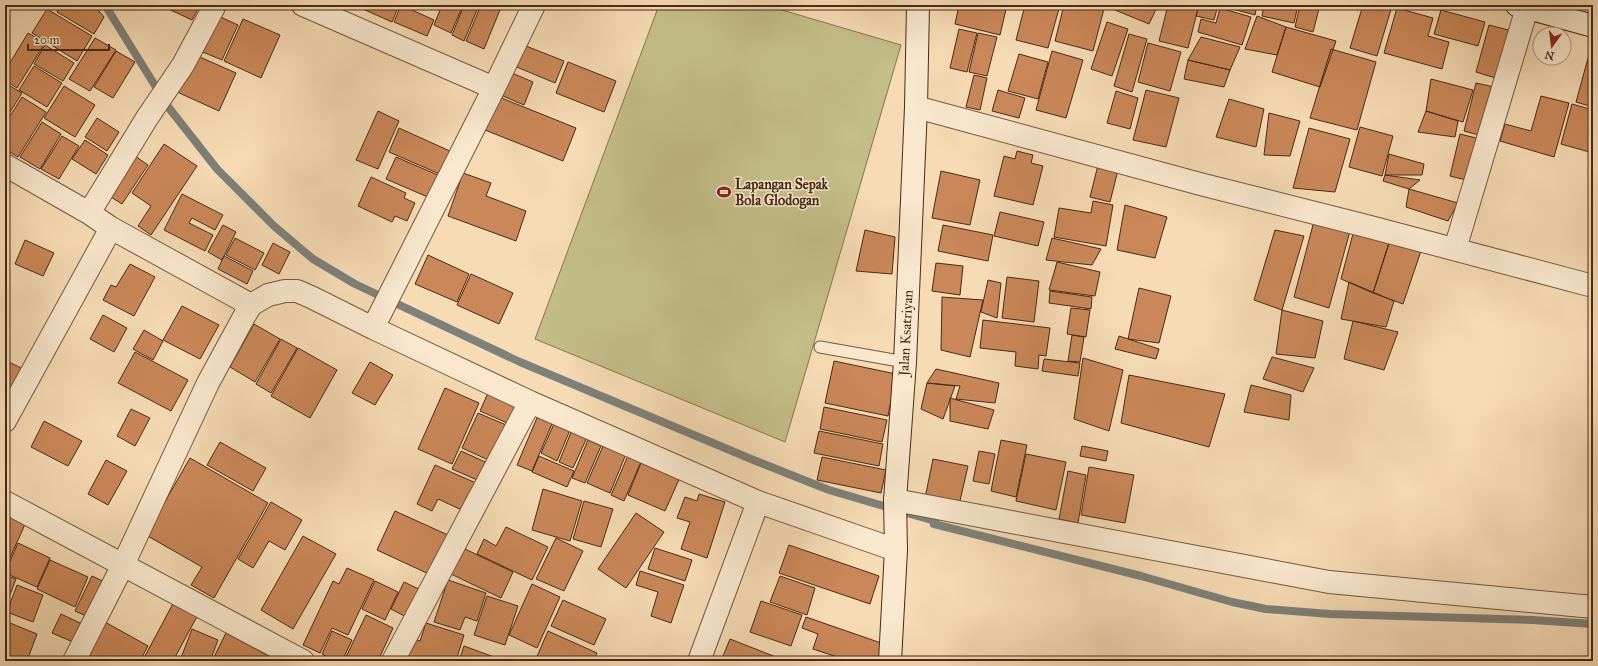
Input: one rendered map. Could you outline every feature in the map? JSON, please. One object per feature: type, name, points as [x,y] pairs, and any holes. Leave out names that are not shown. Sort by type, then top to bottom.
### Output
[{"type":"street","points":[[89,213],[147,118],[183,65],[215,5]]},
{"type":"street","points":[[303,5],[494,88]]},
{"type":"street","points":[[376,322],[494,88],[534,5]]},
{"type":"street","points":[[1455,249],[1522,6],[1593,26]]},
{"type":"street","name":"Jalan Ksatriyan","points":[[890,661],[896,550],[895,502],[905,362],[916,107],[914,7]]},
{"type":"street","points":[[916,107],[1204,185],[1593,286]]},
{"type":"street","points":[[5,165],[89,213],[111,228],[251,305]]},
{"type":"street","points":[[5,421],[111,228]]},
{"type":"street","points":[[74,661],[123,565],[208,383],[251,305],[275,292],[297,291],[376,322],[530,402],[758,502],[896,550]]},
{"type":"street","points":[[393,661],[530,402]]},
{"type":"street","points":[[5,502],[294,659]]},
{"type":"street","points":[[699,661],[758,502]]},
{"type":"street","points":[[895,502],[1329,582],[1593,607]]},
{"type":"lane","points":[[820,347],[905,362]]},
{"type":"shaded area","name":"Lapangan Sepak Bola Glodogan","points":[[659,5],[765,5],[901,45],[785,442],[535,339]]},
{"type":"building","points":[[61,5],[94,5],[104,17],[94,34],[57,12]]},
{"type":"building","points":[[160,5],[200,5],[192,20]]},
{"type":"building","points":[[354,5],[399,5],[392,22]]},
{"type":"building","points":[[401,5],[434,20],[427,36],[394,22]]},
{"type":"building","points":[[442,5],[463,5],[451,33],[434,25]]},
{"type":"building","points":[[464,5],[479,5],[464,41],[452,35]]},
{"type":"building","points":[[481,5],[502,5],[484,49],[466,41]]},
{"type":"building","points":[[959,5],[1007,5],[1000,35],[955,24]]},
{"type":"building","points":[[1025,5],[1060,5],[1048,48],[1016,40]]},
{"type":"building","points":[[1064,5],[1105,5],[1093,51],[1055,41]]},
{"type":"building","points":[[1117,5],[1158,5],[1149,24],[1115,10]]},
{"type":"building","points":[[1168,5],[1199,5],[1188,48],[1159,41]]},
{"type":"building","points":[[1199,5],[1218,5],[1214,20],[1196,16]]},
{"type":"building","points":[[1226,5],[1257,5],[1255,15],[1225,7]]},
{"type":"building","points":[[1264,5],[1298,5],[1294,23],[1262,16]]},
{"type":"building","points":[[1300,5],[1320,5],[1313,32],[1295,27]]},
{"type":"building","points":[[1363,5],[1392,6],[1377,56],[1350,48]]},
{"type":"building","points":[[1220,8],[1251,17],[1242,45],[1198,32],[1201,19],[1216,23]]},
{"type":"building","points":[[1397,8],[1433,18],[1428,36],[1449,42],[1442,69],[1384,53]]},
{"type":"building","points":[[47,9],[92,36],[77,61],[32,33]]},
{"type":"building","points":[[1441,10],[1485,22],[1478,46],[1434,34]]},
{"type":"building","points":[[214,14],[238,25],[222,60],[198,50]]},
{"type":"building","points":[[1257,16],[1286,27],[1277,55],[1245,49]]},
{"type":"building","points":[[243,19],[280,35],[261,78],[224,61]]},
{"type":"building","points":[[1107,22],[1128,29],[1112,76],[1091,69]]},
{"type":"building","points":[[1489,25],[1520,33],[1499,79],[1476,72]]},
{"type":"building","points":[[1286,27],[1336,41],[1320,87],[1272,72]]},
{"type":"building","points":[[959,29],[977,33],[967,72],[950,68]]},
{"type":"building","points":[[28,33],[45,43],[17,88],[5,80],[5,71]]},
{"type":"building","points":[[978,33],[997,37],[987,76],[969,72]]},
{"type":"building","points":[[1129,34],[1147,39],[1132,92],[1114,86]]},
{"type":"building","points":[[1201,37],[1240,47],[1230,70],[1188,60]]},
{"type":"building","points":[[95,38],[116,50],[90,91],[69,79]]},
{"type":"building","points":[[1593,40],[1593,107],[1576,102]]},
{"type":"building","points":[[1148,43],[1181,52],[1170,91],[1138,82]]},
{"type":"building","points":[[521,44],[564,61],[555,83],[512,65]]},
{"type":"building","points":[[45,45],[74,63],[63,81],[34,64]]},
{"type":"building","points":[[1331,49],[1376,62],[1357,130],[1310,118]]},
{"type":"building","points":[[116,51],[135,62],[113,98],[94,87]]},
{"type":"building","points":[[1052,51],[1083,60],[1066,118],[1036,110]]},
{"type":"building","points":[[193,54],[236,73],[219,111],[175,91]]},
{"type":"building","points":[[1019,54],[1048,62],[1038,99],[1008,91]]},
{"type":"building","points":[[1188,60],[1230,70],[1224,87],[1184,79]]},
{"type":"building","points":[[568,62],[616,81],[604,112],[556,93]]},
{"type":"building","points":[[34,66],[62,83],[47,107],[19,90]]},
{"type":"building","points":[[505,70],[533,82],[524,105],[496,93]]},
{"type":"building","points":[[974,75],[987,78],[980,110],[966,107]]},
{"type":"building","points":[[1431,79],[1473,90],[1463,122],[1426,111]]},
{"type":"building","points":[[5,83],[22,93],[10,112],[5,109]]},
{"type":"building","points":[[1476,83],[1499,88],[1486,137],[1464,131]]},
{"type":"building","points":[[64,86],[95,105],[75,137],[44,118]]},
{"type":"building","points":[[998,90],[1025,98],[1019,118],[992,111]]},
{"type":"building","points":[[1146,90],[1179,98],[1166,147],[1133,140]]},
{"type":"building","points":[[1116,91],[1138,98],[1130,129],[1107,123]]},
{"type":"building","points":[[1541,96],[1569,103],[1554,157],[1500,141],[1505,124],[1531,131]]},
{"type":"building","points":[[22,97],[46,112],[18,157],[5,149],[5,124]]},
{"type":"building","points":[[499,97],[576,128],[563,161],[485,130]]},
{"type":"building","points":[[1229,99],[1264,109],[1256,147],[1216,137]]},
{"type":"building","points":[[1572,104],[1593,110],[1593,153],[1561,144]]},
{"type":"building","points":[[378,111],[399,121],[378,169],[356,160]]},
{"type":"building","points":[[1426,111],[1458,121],[1455,137],[1418,132]]},
{"type":"building","points":[[1269,113],[1300,121],[1290,156],[1264,155]]},
{"type":"building","points":[[97,118],[119,132],[107,151],[85,137]]},
{"type":"building","points":[[42,122],[61,134],[40,169],[20,157]]},
{"type":"building","points":[[1360,127],[1393,136],[1382,176],[1349,167]]},
{"type":"building","points":[[399,128],[452,152],[442,175],[389,152]]},
{"type":"building","points":[[1309,128],[1350,139],[1335,192],[1293,188]]},
{"type":"building","points":[[1460,134],[1484,140],[1474,182],[1450,176]]},
{"type":"building","points":[[62,136],[79,146],[59,179],[41,169]]},
{"type":"building","points":[[85,140],[108,155],[96,174],[72,159]]},
{"type":"building","points":[[164,144],[197,166],[151,235],[138,226],[151,206],[132,193]]},
{"type":"building","points":[[1017,151],[1033,155],[1031,163],[1043,166],[1033,205],[994,196],[1004,156],[1015,159]]},
{"type":"building","points":[[129,152],[148,165],[122,204],[103,192]]},
{"type":"building","points":[[1389,154],[1424,164],[1422,175],[1385,175]]},
{"type":"building","points":[[396,157],[440,176],[430,198],[386,179]]},
{"type":"building","points":[[1098,165],[1118,170],[1110,202],[1090,197]]},
{"type":"building","points":[[941,171],[980,180],[970,225],[932,218]]},
{"type":"building","points":[[463,173],[491,183],[486,196],[526,211],[516,241],[448,216]]},
{"type":"building","points":[[1385,175],[1420,180],[1409,189],[1383,181]]},
{"type":"building","points":[[371,177],[406,193],[404,198],[415,203],[407,221],[395,216],[392,222],[358,206]]},
{"type":"building","points":[[1409,189],[1458,203],[1448,221],[1406,207]]},
{"type":"building","points":[[182,194],[223,215],[215,230],[192,218],[189,223],[213,235],[205,251],[164,230]]},
{"type":"building","points":[[1093,201],[1113,205],[1106,246],[1054,237],[1059,208],[1091,213]]},
{"type":"building","points":[[1125,205],[1167,217],[1155,258],[1117,250]]},
{"type":"building","points":[[1000,212],[1044,222],[1038,246],[994,236]]},
{"type":"building","points":[[1314,221],[1350,231],[1329,308],[1294,297]]},
{"type":"building","points":[[223,225],[236,232],[222,260],[208,252]]},
{"type":"building","points":[[943,225],[993,235],[988,261],[938,251]]},
{"type":"building","points":[[865,230],[895,237],[892,274],[856,271]]},
{"type":"building","points":[[1275,230],[1304,236],[1282,310],[1254,300]]},
{"type":"building","points":[[1354,230],[1389,243],[1373,293],[1341,279]]},
{"type":"building","points":[[235,238],[264,253],[255,270],[226,255]]},
{"type":"building","points":[[1052,238],[1101,249],[1092,265],[1046,260]]},
{"type":"building","points":[[25,240],[54,253],[43,276],[15,264]]},
{"type":"building","points":[[273,243],[290,252],[279,274],[262,265]]},
{"type":"building","points":[[1389,243],[1421,251],[1403,304],[1373,293]]},
{"type":"building","points":[[428,255],[469,274],[457,302],[415,284]]},
{"type":"building","points":[[224,256],[253,271],[247,284],[218,269]]},
{"type":"building","points":[[1057,262],[1100,272],[1095,296],[1049,290]]},
{"type":"building","points":[[936,263],[963,266],[960,295],[932,291]]},
{"type":"building","points":[[130,264],[155,277],[134,316],[103,300],[111,285],[116,287]]},
{"type":"building","points":[[471,274],[513,293],[499,324],[457,305]]},
{"type":"building","points":[[1007,277],[1039,281],[1034,322],[1002,318]]},
{"type":"building","points":[[988,280],[1001,283],[997,318],[981,312]]},
{"type":"building","points":[[1349,282],[1394,301],[1386,327],[1341,319]]},
{"type":"building","points":[[1139,288],[1171,296],[1159,343],[1128,339]]},
{"type":"building","points":[[1050,291],[1092,297],[1091,309],[1049,303]]},
{"type":"building","points":[[942,297],[983,300],[970,357],[941,350]]},
{"type":"building","points":[[182,306],[219,325],[200,359],[163,340]]},
{"type":"building","points":[[1071,308],[1090,310],[1086,337],[1067,334]]},
{"type":"building","points":[[1282,310],[1323,321],[1315,358],[1276,354]]},
{"type":"building","points":[[103,315],[127,328],[114,352],[90,339]]},
{"type":"building","points":[[983,320],[1050,328],[1046,356],[1039,355],[1038,369],[1015,366],[1016,352],[980,348]]},
{"type":"building","points":[[1353,321],[1398,332],[1384,370],[1344,359]]},
{"type":"building","points":[[254,324],[280,339],[255,382],[230,367]]},
{"type":"building","points":[[144,330],[163,341],[153,360],[133,349]]},
{"type":"building","points":[[1072,335],[1084,337],[1080,362],[1068,361]]},
{"type":"building","points":[[1119,336],[1159,349],[1156,359],[1115,349]]},
{"type":"building","points":[[281,339],[297,348],[271,393],[256,384]]},
{"type":"building","points":[[298,348],[337,370],[310,418],[271,396]]},
{"type":"building","points":[[135,352],[188,380],[171,411],[118,383]]},
{"type":"building","points":[[1272,357],[1314,368],[1303,392],[1263,379]]},
{"type":"building","points":[[1083,358],[1123,370],[1109,431],[1074,419]]},
{"type":"building","points":[[1044,359],[1080,363],[1078,376],[1042,371]]},
{"type":"building","points":[[5,360],[25,370],[10,398],[5,396]]},
{"type":"building","points":[[834,361],[896,374],[888,416],[825,403]]},
{"type":"building","points":[[370,362],[393,375],[375,405],[352,393]]},
{"type":"building","points":[[936,369],[999,383],[995,403],[956,399],[960,386],[927,383]]},
{"type":"building","points":[[1129,375],[1225,394],[1209,447],[1121,423]]},
{"type":"building","points":[[927,383],[955,386],[943,419],[921,409]]},
{"type":"building","points":[[1251,385],[1291,395],[1289,420],[1244,412]]},
{"type":"building","points":[[491,386],[525,401],[514,426],[480,411]]},
{"type":"building","points":[[445,388],[479,403],[452,464],[418,449]]},
{"type":"building","points":[[950,398],[994,410],[988,429],[950,421]]},
{"type":"building","points":[[824,407],[887,420],[882,442],[820,429]]},
{"type":"building","points":[[131,409],[150,418],[135,446],[117,436]]},
{"type":"building","points":[[478,413],[511,427],[495,463],[462,448]]},
{"type":"building","points":[[539,413],[554,419],[532,471],[517,465]]},
{"type":"building","points":[[557,417],[573,423],[557,461],[541,453]]},
{"type":"building","points":[[44,421],[82,441],[68,466],[31,447]]},
{"type":"building","points":[[574,425],[590,431],[573,468],[559,462]]},
{"type":"building","points":[[819,431],[883,444],[879,466],[814,453]]},
{"type":"building","points":[[588,440],[601,446],[585,483],[572,478]]},
{"type":"building","points":[[1001,440],[1027,445],[1016,497],[991,491]]},
{"type":"building","points":[[220,442],[266,468],[253,491],[207,465]]},
{"type":"building","points":[[604,444],[626,454],[610,493],[587,483]]},
{"type":"building","points":[[1082,446],[1108,451],[1106,461],[1080,456]]},
{"type":"building","points":[[461,451],[492,465],[484,483],[452,469]]},
{"type":"building","points":[[630,451],[643,457],[624,501],[611,495]]},
{"type":"building","points":[[979,451],[995,454],[989,484],[973,481]]},
{"type":"building","points":[[1026,454],[1066,462],[1056,510],[1016,501]]},
{"type":"building","points":[[539,456],[574,471],[567,487],[532,472]]},
{"type":"building","points":[[822,457],[886,470],[881,493],[817,480]]},
{"type":"building","points":[[190,458],[268,503],[214,598],[191,585],[202,567],[146,535]]},
{"type":"building","points":[[643,458],[681,475],[665,511],[628,495]]},
{"type":"building","points":[[933,459],[968,466],[959,505],[925,498]]},
{"type":"building","points":[[106,460],[127,471],[108,505],[88,494]]},
{"type":"building","points":[[435,465],[476,483],[464,511],[438,499],[432,511],[417,504]]},
{"type":"building","points":[[1089,467],[1134,475],[1125,523],[1081,515]]},
{"type":"building","points":[[1068,471],[1086,475],[1078,523],[1059,519]]},
{"type":"building","points":[[543,489],[582,501],[570,541],[532,530]]},
{"type":"building","points":[[699,494],[725,502],[707,558],[681,549],[690,522],[677,518],[685,497],[697,501]]},
{"type":"building","points":[[584,501],[613,509],[601,547],[573,539]]},
{"type":"building","points":[[271,502],[302,520],[285,550],[269,541],[253,568],[238,559]]},
{"type":"building","points":[[395,511],[448,535],[431,575],[377,550]]},
{"type":"building","points":[[5,513],[26,522],[5,569]]},
{"type":"building","points":[[636,513],[664,532],[626,588],[598,569]]},
{"type":"building","points":[[506,527],[548,547],[532,580],[477,554],[484,539],[496,546]]},
{"type":"building","points":[[303,536],[336,554],[293,629],[261,610]]},
{"type":"building","points":[[556,538],[583,551],[564,591],[536,579]]},
{"type":"building","points":[[18,543],[50,558],[37,587],[5,573]]},
{"type":"building","points":[[789,545],[879,576],[870,604],[779,573]]},
{"type":"building","points":[[463,548],[513,572],[501,598],[451,574]]},
{"type":"building","points":[[655,548],[692,560],[685,581],[648,569]]},
{"type":"building","points":[[50,560],[88,577],[75,607],[37,589]]},
{"type":"building","points":[[347,568],[374,580],[348,635],[332,628],[320,653],[303,645],[333,581],[339,584]]},
{"type":"building","points":[[640,571],[684,585],[671,623],[651,616],[658,592],[636,585]]},
{"type":"building","points":[[5,575],[16,579],[5,608]]},
{"type":"building","points":[[92,576],[109,584],[93,619],[75,611]]},
{"type":"building","points":[[780,576],[815,588],[807,615],[770,602]]},
{"type":"building","points":[[448,580],[486,593],[477,621],[465,617],[460,630],[434,622]]},
{"type":"building","points":[[375,581],[398,592],[385,620],[362,609]]},
{"type":"building","points":[[404,582],[425,592],[412,620],[391,609]]},
{"type":"building","points":[[532,584],[560,597],[537,648],[509,635]]},
{"type":"building","points":[[17,585],[43,595],[33,622],[7,612]]},
{"type":"building","points":[[487,596],[518,606],[505,645],[474,635]]},
{"type":"building","points":[[176,598],[200,611],[173,661],[155,661],[145,656]]},
{"type":"building","points":[[563,600],[606,619],[594,645],[551,626]]},
{"type":"building","points":[[761,601],[802,615],[791,646],[750,632]]},
{"type":"building","points":[[61,614],[82,624],[73,642],[52,633]]},
{"type":"building","points":[[366,615],[393,628],[378,661],[344,661]]},
{"type":"building","points":[[806,617],[884,644],[877,661],[849,661],[813,649],[818,634],[802,628]]},
{"type":"building","points":[[5,621],[37,634],[27,661],[5,661]]},
{"type":"building","points":[[105,622],[148,646],[140,661],[89,661],[84,659]]},
{"type":"building","points":[[426,623],[464,635],[456,661],[405,661],[412,638],[420,641]]},
{"type":"building","points":[[192,629],[218,640],[210,661],[187,661],[181,658]]},
{"type":"building","points":[[332,631],[352,640],[342,661],[335,661],[322,654]]},
{"type":"building","points":[[548,631],[597,653],[593,661],[535,661]]},
{"type":"building","points":[[226,633],[274,659],[272,661],[212,661]]},
{"type":"building","points":[[730,639],[786,661],[721,661]]},
{"type":"building","points":[[464,646],[494,657],[493,661],[459,661]]},
{"type":"waterway","points":[[105,5],[169,108],[217,169],[274,226],[313,259],[355,284],[520,362],[751,459],[829,490],[894,509]]},
{"type":"waterway","points":[[907,513],[935,521]]},
{"type":"waterway","points":[[934,524],[1141,576],[1232,602],[1266,609],[1330,614],[1533,620],[1593,624]]},
{"type":"place","name":"Lapangan Sepak Bola Glodogan","points":[[724,192]]}]
